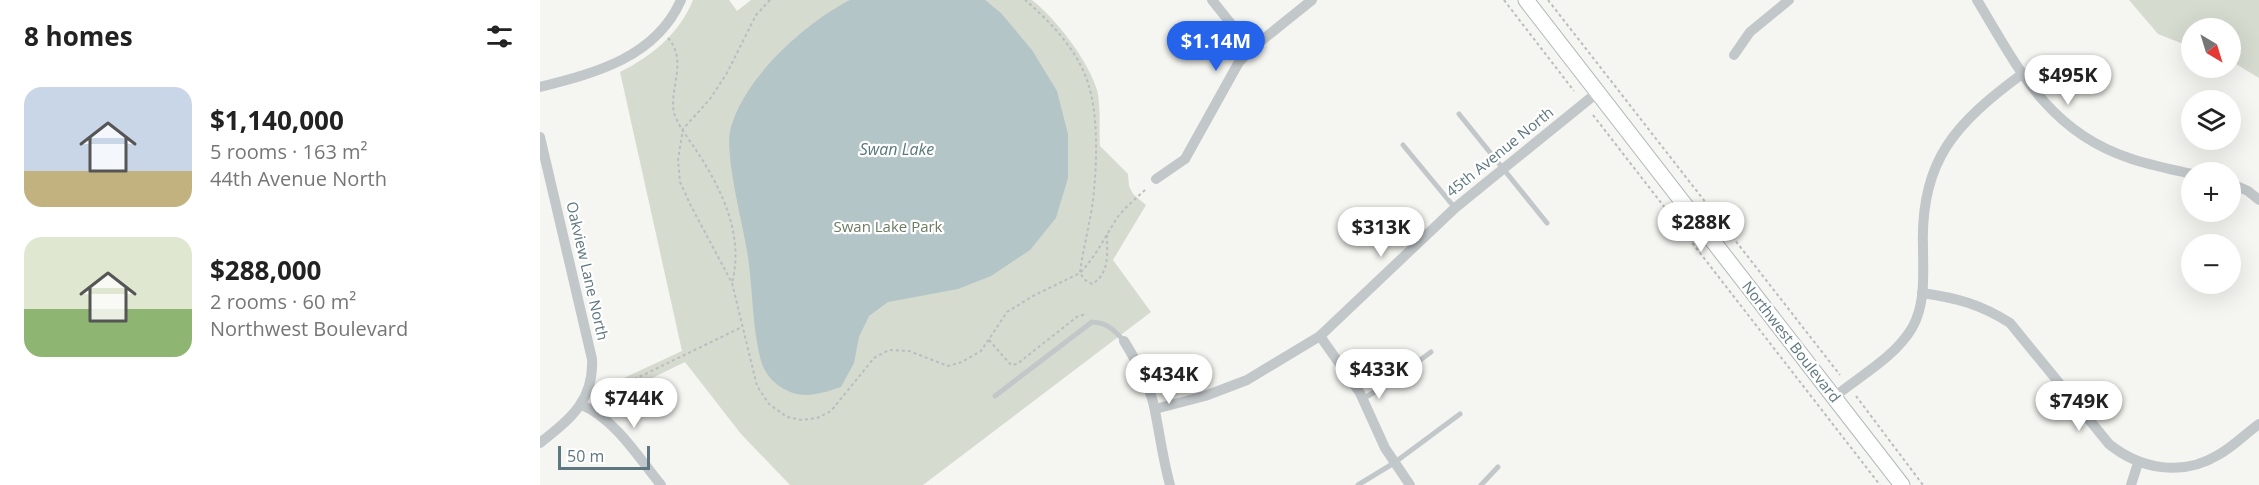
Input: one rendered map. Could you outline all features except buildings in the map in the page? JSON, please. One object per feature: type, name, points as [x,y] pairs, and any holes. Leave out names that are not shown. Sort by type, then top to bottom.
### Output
[{"type":"main road","name":"Northwest Boulevard","points":[[1526,0],[1902,485]]},
{"type":"street","points":[[540,87],[596,72],[643,48],[662,32],[676,12],[681,0]]},
{"type":"street","points":[[1212,0],[1251,49]]},
{"type":"street","points":[[1156,179],[1185,159],[1229,79],[1251,49],[1312,0]]},
{"type":"street","points":[[1734,55],[1749,32],[1790,0]]},
{"type":"street","points":[[1977,0],[2037,95],[2077,133],[2127,158],[2181,171]]},
{"type":"street","points":[[1834,397],[1899,346],[1913,327],[1920,310],[1922,293],[1923,213],[1928,188],[1938,162],[1950,139],[1967,118],[2022,74]]},
{"type":"street","name":"45th Avenue North","points":[[1155,409],[1206,396],[1247,380],[1320,336],[1455,208],[1598,92]]},
{"type":"street","name":"Oakview Lane North","points":[[540,137],[592,359],[593,374],[585,406]]},
{"type":"street","points":[[2241,189],[2259,200]]},
{"type":"street","points":[[1922,293],[1967,301],[1990,310],[2010,323],[2109,444],[2138,463],[2174,468],[2193,465],[2217,456],[2256,426]]},
{"type":"street","points":[[1320,336],[1363,399],[1385,448],[1410,485]]},
{"type":"street","points":[[1125,342],[1142,374],[1155,409],[1163,461],[1170,485]]},
{"type":"street","points":[[540,442],[585,406],[612,426],[661,485]]},
{"type":"street","points":[[2131,485],[2138,463]]},
{"type":"lane","points":[[1459,114],[1547,223]]},
{"type":"lane","points":[[1403,145],[1455,208]]},
{"type":"lane","points":[[995,396],[1092,322],[1103,323],[1113,328],[1125,342]]},
{"type":"lane","points":[[1363,399],[1431,352]]},
{"type":"lane","points":[[1358,485],[1460,414]]},
{"type":"lane","points":[[1481,485],[1498,467]]},
{"type":"path","points":[[770,0],[756,15],[727,74],[710,99],[683,129],[678,160],[680,182],[732,283],[757,386],[769,404],[787,417],[802,420],[817,418],[831,411],[874,358],[889,350],[909,351],[948,366],[962,362],[981,351],[1007,312],[1033,296],[1080,273],[1093,259],[1119,215],[1156,179]]},
{"type":"path","points":[[1025,0],[1043,15],[1072,51],[1087,80],[1092,101],[1096,143],[1093,200],[1080,273],[1092,284],[1100,279],[1106,268],[1107,236]]},
{"type":"path","points":[[1504,0],[1574,91]]},
{"type":"path","points":[[1548,0],[1840,375]]},
{"type":"path","points":[[662,32],[675,46],[677,73],[673,107],[675,117],[724,198],[735,236],[737,266],[732,283]]},
{"type":"path","points":[[1593,116],[1880,485]]},
{"type":"path","points":[[585,406],[606,393],[742,327]]},
{"type":"path","points":[[1856,396],[1923,485]]},
{"type":"green space","name":"Swan Lake Park","points":[[693,0],[729,0],[737,11],[751,0],[1032,0],[1061,29],[1079,53],[1093,78],[1098,96],[1100,146],[1128,174],[1129,186],[1133,194],[1146,205],[1113,260],[1151,312],[923,485],[790,485],[741,434],[685,362],[601,403],[597,396],[598,390],[682,351],[620,72],[643,59],[663,43],[680,23]]},
{"type":"green space","points":[[2129,0],[2259,0],[2259,78],[2241,67],[2241,18],[2181,18],[2181,43],[2158,34]]},
{"type":"water","name":"Swan Lake","points":[[850,0],[985,0],[1001,13],[1032,50],[1057,91],[1068,134],[1068,178],[1056,218],[1030,250],[991,276],[958,289],[888,302],[869,316],[859,337],[854,363],[841,387],[805,395],[789,392],[773,381],[761,361],[756,336],[748,257],[732,172],[729,139],[738,108],[763,71],[796,37]]}]
